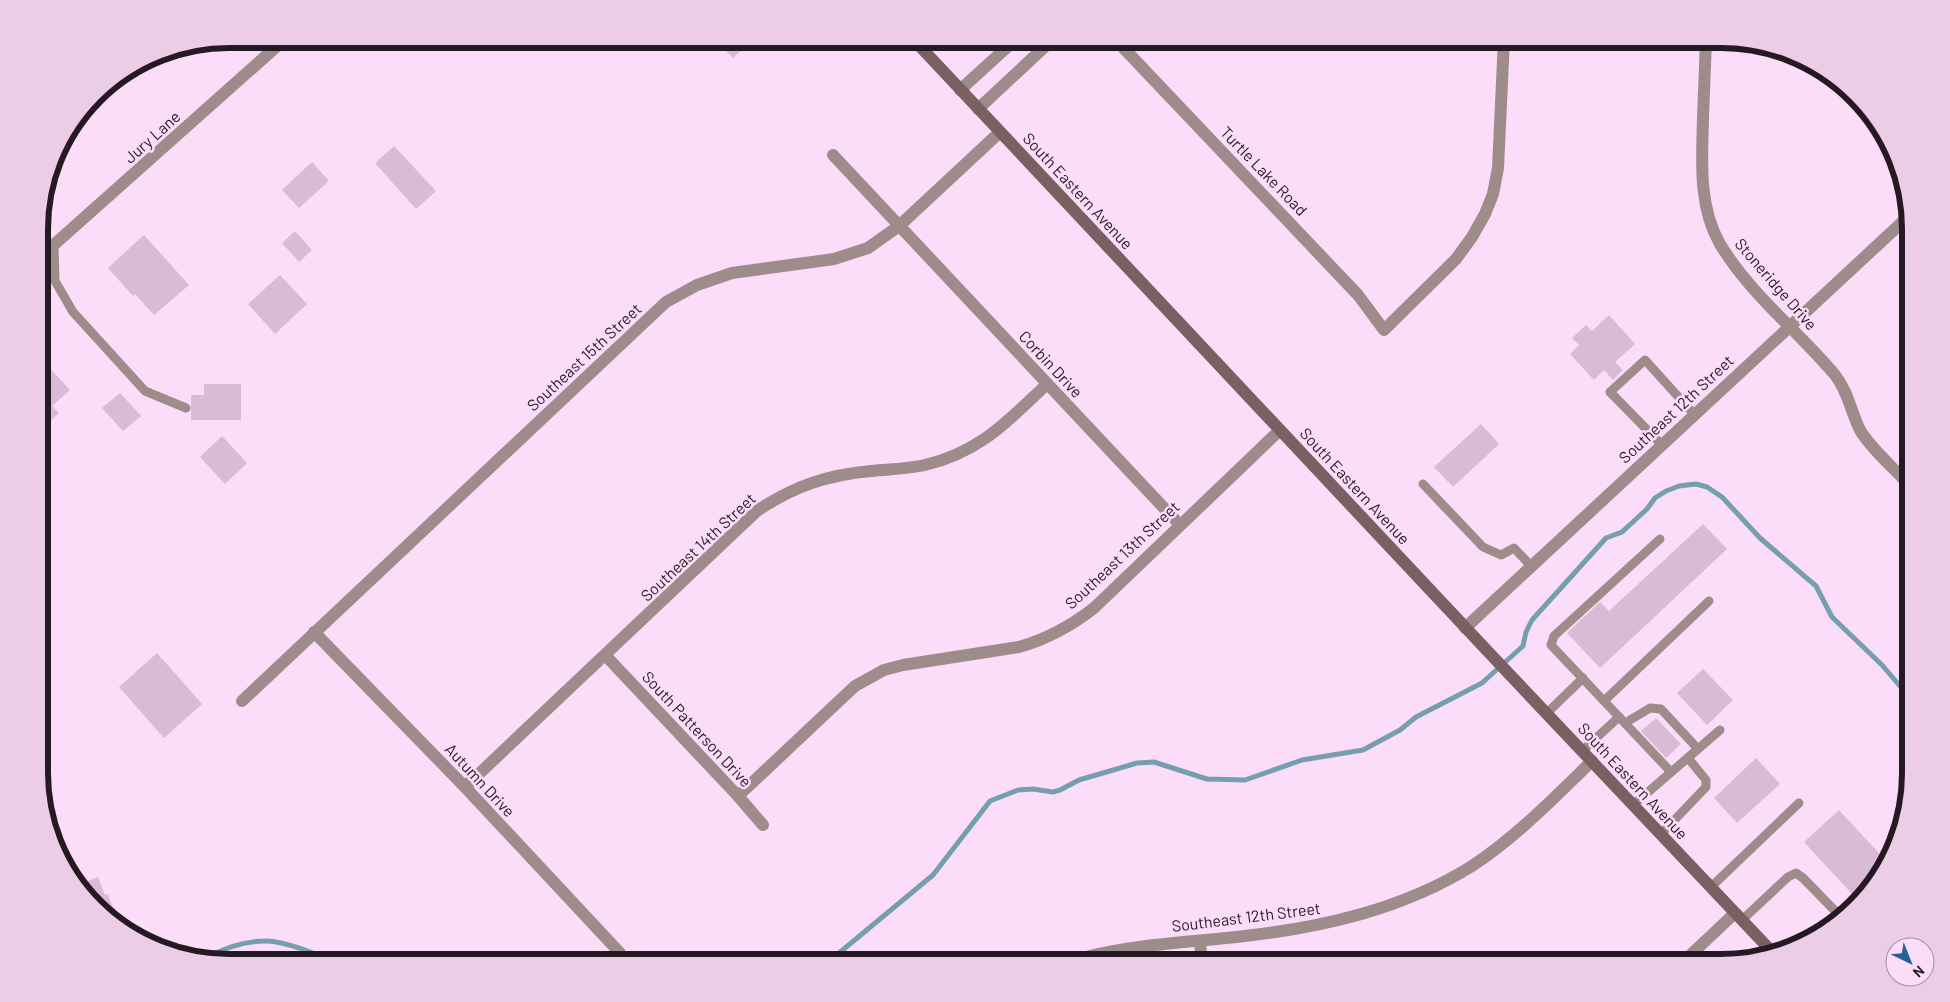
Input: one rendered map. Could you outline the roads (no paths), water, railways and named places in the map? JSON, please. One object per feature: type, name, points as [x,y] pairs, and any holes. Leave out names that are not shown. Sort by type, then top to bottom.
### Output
[{"type":"main road","name":"South Eastern Avenue","points":[[921,48],[1494,659],[1768,948]]},
{"type":"street","name":"Jury Lane","points":[[48,250],[274,48]]},
{"type":"street","points":[[960,90],[1006,48]]},
{"type":"street","points":[[978,109],[1043,48]]},
{"type":"street","name":"Turtle Lake Road","points":[[1125,48],[1358,295],[1384,330],[1456,259],[1472,237],[1485,214],[1493,194],[1498,168],[1504,48]]},
{"type":"street","name":"Stoneridge Drive","points":[[1706,48],[1702,153],[1704,201],[1710,221],[1720,243],[1736,267],[1835,376],[1848,398],[1860,430],[1902,477]]},
{"type":"street","name":"Southeast 15th Street","points":[[242,701],[666,302],[696,285],[732,273],[834,259],[868,248],[899,226],[1000,132]]},
{"type":"street","name":"Corbin Drive","points":[[833,155],[1180,524]]},
{"type":"street","name":"Southeast 12th Street","points":[[1465,628],[1661,444],[1902,222]]},
{"type":"street","name":"Southeast 14th Street","points":[[466,787],[606,656],[744,522],[772,501],[786,493],[828,477],[923,466],[968,450],[985,440],[1047,384]]},
{"type":"street","name":"Southeast 13th Street","points":[[738,796],[841,698],[868,678],[884,670],[903,665],[1034,643],[1074,623],[1094,608],[1280,430]]},
{"type":"street","name":"Autumn Drive","points":[[314,632],[466,787],[620,953]]},
{"type":"street","name":"South Patterson Drive","points":[[606,656],[738,796],[762,825]]},
{"type":"street","name":"Southeast 12th Street","points":[[1099,954],[1170,943],[1290,931],[1325,924],[1407,899],[1472,866],[1497,848],[1592,761]]},
{"type":"street","points":[[1693,954],[1739,916]]},
{"type":"street","points":[[1200,941],[1201,954]]},
{"type":"lane","points":[[54,245],[55,282],[73,312],[145,391],[186,408]]},
{"type":"lane","points":[[1661,444],[1610,392],[1644,360],[1694,414]]},
{"type":"lane","points":[[1423,484],[1483,548],[1502,554],[1514,548],[1531,566]]},
{"type":"lane","points":[[1660,539],[1554,636],[1551,645],[1671,772]]},
{"type":"lane","points":[[1604,701],[1709,601]]},
{"type":"lane","points":[[1546,714],[1583,678]]},
{"type":"lane","points":[[1582,751],[1622,720],[1650,708],[1661,709],[1698,749]]},
{"type":"lane","points":[[1633,805],[1720,730]]},
{"type":"lane","points":[[1661,834],[1706,787],[1706,780],[1688,758]]},
{"type":"lane","points":[[1711,887],[1800,803]]},
{"type":"lane","points":[[1739,916],[1788,877],[1796,873],[1837,913]]},
{"type":"waterway","points":[[838,954],[933,875],[990,801],[1018,790],[1033,789],[1053,792],[1079,780],[1137,763],[1154,762],[1207,779],[1245,780],[1302,760],[1363,750],[1400,730],[1416,717],[1482,683],[1523,646],[1526,632],[1532,620],[1606,538],[1622,532],[1647,509],[1655,498],[1679,486],[1696,484],[1707,487],[1722,497],[1760,538],[1816,586],[1832,617],[1882,665],[1902,688]]},
{"type":"waterway","points":[[214,954],[249,942],[272,941],[291,945],[315,954]]}]
